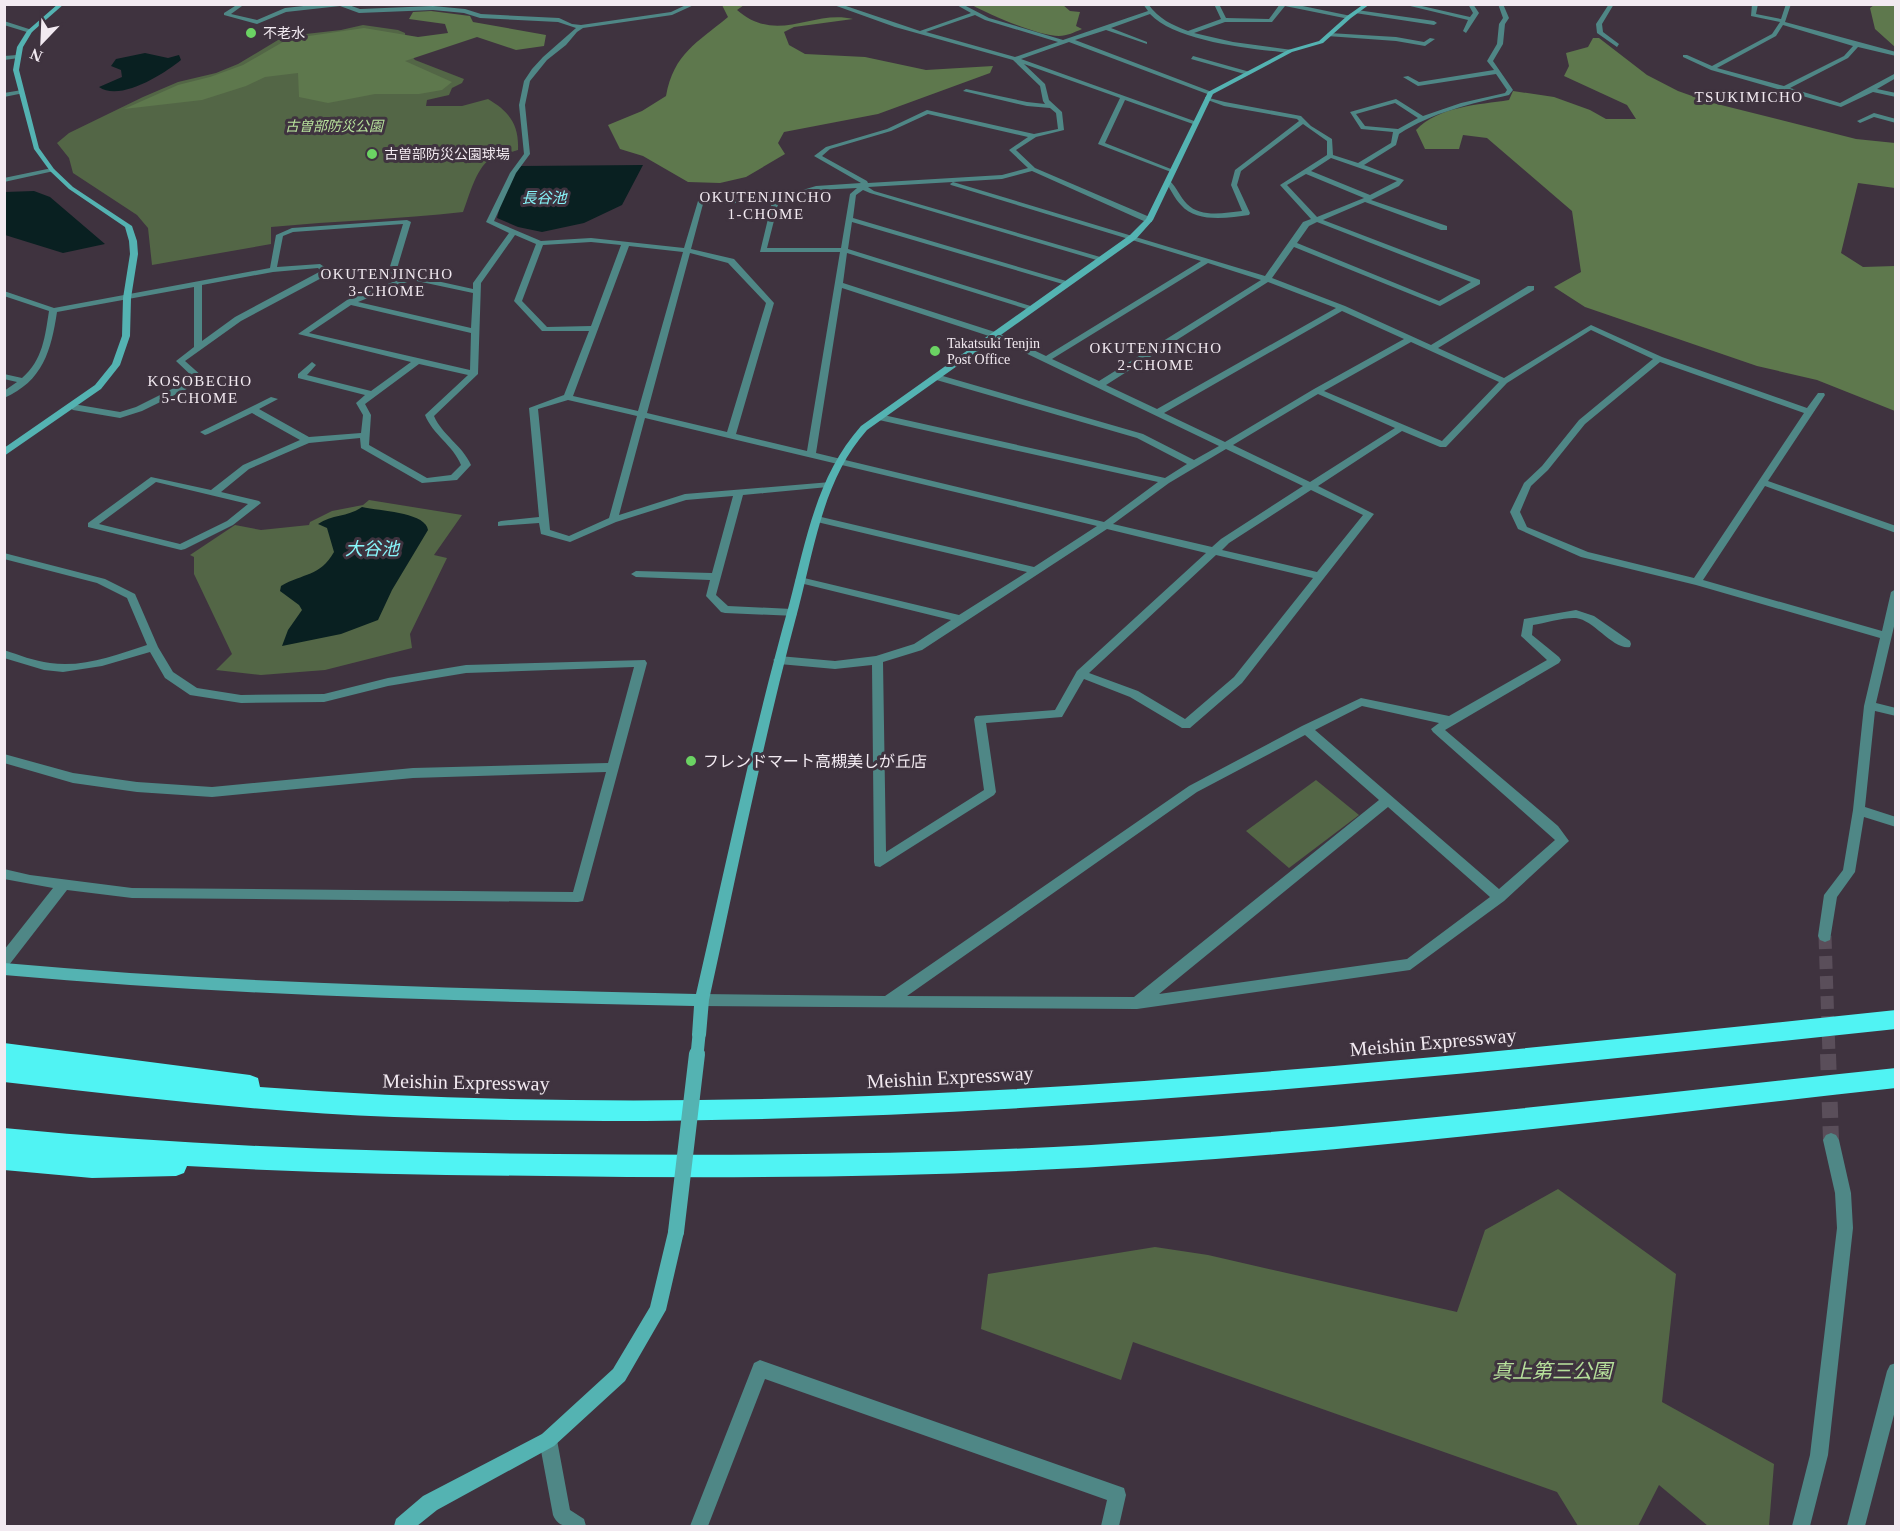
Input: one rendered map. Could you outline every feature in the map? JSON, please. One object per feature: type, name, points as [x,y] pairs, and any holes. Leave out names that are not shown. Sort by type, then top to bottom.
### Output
[{"type":"highway","name":"Meishin Expressway","points":[[4,1072],[148,1088],[390,1106],[637,1109],[808,1107],[1021,1099],[1450,1066],[1896,1019]]},
{"type":"highway","points":[[4,1053],[161,1072],[390,1106]]},
{"type":"highway","points":[[4,1139],[109,1151],[325,1162],[722,1168],[1015,1161],[1261,1144],[1896,1078]]},
{"type":"highway","points":[[4,1159],[92,1167],[325,1162]]},
{"type":"street","points":[[4,453],[98,387],[116,365],[126,336],[127,298],[134,254],[128,226],[71,188],[52,170],[36,148],[16,70],[17,57],[30,31],[62,4]]},
{"type":"street","points":[[234,4],[239,6],[226,14],[257,22],[285,10],[341,5],[359,11],[433,8],[465,11],[480,16],[559,20],[571,26],[581,27],[672,13],[694,4]]},
{"type":"street","points":[[957,4],[973,14],[1066,41],[1208,95],[1224,104],[1299,117],[1305,120],[1309,127],[1330,140],[1330,156]]},
{"type":"street","points":[[1145,4],[1148,13],[1188,33],[1239,45],[1290,51]]},
{"type":"street","points":[[1216,4],[1224,20]]},
{"type":"street","points":[[403,1527],[430,1503],[548,1440],[618,1375],[658,1310],[676,1232],[702,1000],[779,660],[817,519],[828,484],[838,463],[864,428],[1133,237],[1149,219],[1208,95],[1290,51],[1321,42],[1349,17],[1368,4]]},
{"type":"street","points":[[1404,4],[1471,19]]},
{"type":"street","points":[[1466,32],[1476,13],[1470,4]]},
{"type":"street","points":[[1358,166],[1394,144],[1396,133],[1423,118],[1457,104],[1507,94],[1510,90],[1490,61],[1500,44],[1502,24],[1506,18],[1500,4]]},
{"type":"street","points":[[1612,4],[1599,24],[1600,33],[1617,45]]},
{"type":"street","points":[[1755,4],[1753,15],[1896,54]]},
{"type":"street","points":[[1713,69],[1716,65],[1774,35],[1789,4]]},
{"type":"street","points":[[837,5],[1015,59],[1195,123]]},
{"type":"street","points":[[1188,33],[1224,20],[1270,21],[1282,5],[1349,17]]},
{"type":"street","points":[[1357,12],[1434,23]]},
{"type":"street","points":[[1015,59],[1148,13]]},
{"type":"street","points":[[921,32],[973,14]]},
{"type":"street","points":[[4,23],[30,31]]},
{"type":"street","points":[[581,27],[543,60],[523,87],[522,109],[527,154],[513,173],[490,222],[540,243],[572,240],[626,243],[685,250],[731,261],[770,303],[731,435]]},
{"type":"street","points":[[1104,27],[1145,43]]},
{"type":"street","points":[[1329,35],[1396,39],[1425,44],[1432,39]]},
{"type":"street","points":[[1785,88],[1846,57],[1857,45]]},
{"type":"street","points":[[1685,56],[1713,69],[1841,105],[1895,77]]},
{"type":"street","points":[[4,58],[17,57]]},
{"type":"street","points":[[1193,58],[1248,73]]},
{"type":"street","points":[[1015,59],[1043,85],[1046,101],[1059,112],[1062,130],[1034,136],[1012,150],[1033,169],[1149,219]]},
{"type":"street","points":[[1406,77],[1418,84],[1496,72]]},
{"type":"street","points":[[1872,90],[1896,95]]},
{"type":"street","points":[[966,91],[1027,104],[1052,106]]},
{"type":"street","points":[[4,95],[22,92]]},
{"type":"street","points":[[1124,97],[1101,144],[1173,171]]},
{"type":"street","points":[[1399,131],[1363,128],[1352,113],[1396,101],[1423,118]]},
{"type":"street","points":[[811,456],[853,194],[865,182],[817,156],[828,148],[889,130],[927,112],[1034,136]]},
{"type":"street","points":[[1860,121],[1875,115],[1896,121]]},
{"type":"street","points":[[1168,182],[1186,208],[1201,213],[1224,216],[1246,213],[1234,185],[1238,170],[1305,120]]},
{"type":"street","points":[[1099,385],[1267,279],[1306,224],[1368,199],[1397,185],[1401,180],[1330,156]]},
{"type":"street","points":[[1291,243],[1440,304],[1477,282],[1315,219],[1284,185],[1330,156]]},
{"type":"street","points":[[613,520],[640,414],[700,202],[776,200],[816,188],[1002,177],[1033,169]]},
{"type":"street","points":[[4,180],[52,170]]},
{"type":"street","points":[[1305,171],[1368,199],[1444,228]]},
{"type":"street","points":[[943,181],[1267,279],[1342,308],[1504,381]]},
{"type":"street","points":[[862,187],[872,192],[1103,259]]},
{"type":"street","points":[[776,200],[763,250],[844,250],[1033,308]]},
{"type":"street","points":[[849,219],[1069,283]]},
{"type":"street","points":[[273,270],[280,235],[292,230],[406,222],[392,273],[477,292]]},
{"type":"street","points":[[417,361],[360,403],[368,415],[364,446],[425,481],[454,478],[466,465],[462,453],[431,424],[429,415],[474,374],[477,283],[513,233]]},
{"type":"street","points":[[540,243],[518,301],[545,329],[593,328]]},
{"type":"street","points":[[568,398],[626,243]]},
{"type":"street","points":[[1045,360],[1208,260]]},
{"type":"street","points":[[4,293],[53,310],[273,270],[320,266],[326,272],[238,319],[180,361],[200,379],[139,409],[120,415],[72,407]]},
{"type":"street","points":[[409,278],[350,302],[302,334],[474,374]]},
{"type":"street","points":[[198,284],[198,347]]},
{"type":"street","points":[[838,284],[995,335],[1369,514],[1238,680],[1186,725],[1134,694],[1081,674]]},
{"type":"street","points":[[1432,348],[1531,288]]},
{"type":"street","points":[[350,302],[474,331]]},
{"type":"street","points":[[1156,413],[1342,308]]},
{"type":"street","points":[[4,395],[26,381],[37,370],[47,353],[53,310]]},
{"type":"street","points":[[1317,391],[1443,445],[1504,381],[1591,327],[1659,359],[1809,412]]},
{"type":"street","points":[[779,660],[835,665],[877,660],[918,647],[1104,526],[1166,481],[1317,391],[1411,339]]},
{"type":"street","points":[[1659,359],[1582,422],[1545,468],[1527,485],[1515,512],[1523,529],[1585,555],[1697,582],[1884,635]]},
{"type":"street","points":[[312,365],[301,376],[372,394]]},
{"type":"street","points":[[4,376],[26,381]]},
{"type":"street","points":[[936,377],[1140,436],[1194,464]]},
{"type":"street","points":[[1697,582],[1821,395]]},
{"type":"street","points":[[828,484],[685,496],[613,520],[570,539],[545,532],[533,408],[568,398],[1318,576]]},
{"type":"street","points":[[205,432],[274,399]]},
{"type":"street","points":[[252,409],[307,440]]},
{"type":"street","points":[[879,417],[1166,481]]},
{"type":"street","points":[[877,660],[880,862],[990,792],[980,719],[1058,714],[1081,674],[1213,551],[1308,485],[1402,427]]},
{"type":"street","points":[[213,493],[246,467],[307,440],[365,435]]},
{"type":"street","points":[[154,479],[213,493],[256,503],[230,523],[181,547],[91,525],[154,479]]},
{"type":"street","points":[[1763,482],[1896,530]]},
{"type":"street","points":[[739,492],[711,596],[725,609],[792,613]]},
{"type":"street","points":[[817,519],[1034,570]]},
{"type":"street","points":[[501,524],[544,520]]},
{"type":"street","points":[[4,556],[101,581],[131,596],[153,647],[169,675],[194,692],[241,699],[324,698],[388,682],[466,669],[641,663],[611,767],[578,897],[132,893],[63,885],[4,874]]},
{"type":"street","points":[[636,574],[717,577]]},
{"type":"street","points":[[800,580],[960,619]]},
{"type":"street","points":[[1825,936],[1831,895],[1850,872],[1870,706],[1884,635],[1896,592]]},
{"type":"street","points":[[4,969],[120,981],[253,988],[702,1000],[1136,1003],[1410,964],[1499,897],[1563,841],[1554,830],[1437,729],[1555,660],[1526,636],[1528,622],[1576,614],[1590,619],[1626,644]]},
{"type":"street","points":[[4,654],[51,667],[73,668],[106,662],[153,647]]},
{"type":"street","points":[[887,1002],[1193,789],[1306,729],[1361,702],[1451,721]]},
{"type":"street","points":[[1870,706],[1896,712]]},
{"type":"street","points":[[1306,729],[1499,897]]},
{"type":"street","points":[[4,758],[73,778],[137,788],[212,792],[413,773],[611,767]]},
{"type":"street","points":[[1136,1003],[1388,800]]},
{"type":"street","points":[[1859,810],[1896,822]]},
{"type":"street","points":[[4,961],[63,885]]},
{"type":"street","points":[[1801,1527],[1819,1455],[1845,1228],[1843,1193],[1831,1140]]},
{"type":"street","points":[[699,1527],[760,1369],[1117,1495],[1110,1527]]},
{"type":"street","points":[[1856,1527],[1896,1371]]},
{"type":"street","points":[[548,1440],[562,1515],[577,1527]]},
{"type":"green space","points":[[722,5],[744,5],[737,10],[752,20],[766,25],[781,26],[838,17],[853,19],[794,27],[784,32],[789,45],[805,54],[865,57],[926,70],[993,66],[990,73],[878,114],[784,132],[778,143],[785,154],[746,177],[720,183],[688,182],[643,156],[620,149],[608,125],[642,111],[666,96],[675,69],[688,50],[728,17]]},
{"type":"green space","points":[[972,5],[1063,5],[1070,11],[1080,12],[1076,26],[1082,29],[1059,36],[1039,33]]},
{"type":"green space","points":[[1874,5],[1895,5],[1895,47],[1875,29],[1870,8]]},
{"type":"green space","points":[[431,11],[470,16],[473,22],[546,35],[544,46],[516,50],[477,37],[405,61],[452,82],[442,90],[419,94],[375,94],[328,103],[299,97],[298,73],[265,77],[246,86],[202,100],[124,109],[178,85],[243,65],[288,39],[364,28],[418,37],[448,33],[445,24],[409,19],[413,12]]},
{"type":"green space","name":"古曽部防災公園","points":[[363,25],[405,33],[407,51],[415,60],[464,79],[462,83],[452,88],[449,95],[427,100],[426,106],[462,106],[488,99],[512,120],[517,133],[518,150],[488,161],[474,181],[463,212],[271,227],[271,244],[152,265],[148,228],[137,215],[73,173],[69,158],[57,143],[69,133],[143,97],[178,82],[216,73],[238,64],[288,36]]},
{"type":"green space","points":[[1593,38],[1599,38],[1647,75],[1678,91],[1709,102],[1856,139],[1895,143],[1895,188],[1858,183],[1841,253],[1863,267],[1895,266],[1895,411],[1817,380],[1757,366],[1585,307],[1554,287],[1581,272],[1572,211],[1487,138],[1463,135],[1459,149],[1425,149],[1416,130],[1425,122],[1447,111],[1509,100],[1513,91],[1554,97],[1590,110],[1606,119],[1636,119],[1627,105],[1564,76],[1569,66],[1566,53],[1588,47]]},
{"type":"green space","points":[[369,500],[462,515],[434,555],[447,558],[410,634],[412,648],[325,670],[261,675],[216,670],[232,654],[194,574],[194,557],[190,555],[235,525],[261,530],[309,525],[310,522],[332,511],[363,505]]},
{"type":"green space","points":[[1316,780],[1359,815],[1289,868],[1246,831]]},
{"type":"green space","name":"真上第三公園","points":[[1558,1189],[1676,1274],[1662,1402],[1774,1464],[1769,1526],[1708,1526],[1659,1485],[1638,1526],[1578,1526],[1557,1492],[1133,1342],[1121,1380],[981,1329],[988,1274],[1155,1247],[1208,1255],[1457,1312],[1485,1230]]},
{"type":"water","points":[[145,53],[168,58],[179,55],[181,60],[153,79],[130,89],[108,91],[99,87],[122,77],[121,70],[111,66],[116,59]]},
{"type":"water","name":"長谷池","points":[[643,165],[622,205],[584,223],[542,232],[518,227],[497,218],[506,183],[521,166]]},
{"type":"water","points":[[34,191],[50,197],[105,244],[63,253],[5,235],[5,192]]},
{"type":"water","name":"大谷池","points":[[362,507],[400,513],[419,519],[428,530],[392,590],[378,620],[341,634],[282,646],[288,630],[302,610],[299,605],[280,591],[281,586],[311,574],[323,566],[334,552],[327,528],[318,524]]},
{"type":"tunnel","points":[[1825,936],[1829,1055]]},
{"type":"tunnel","points":[[1828,1054],[1831,1140]]},
{"type":"place","name":"不老水","points":[[251,33]]},
{"type":"place","name":"古曽部防災公園球場","points":[[372,154]]},
{"type":"place","name":"Takatsuki Tenjin Post Office","points":[[935,351]]},
{"type":"place","name":"フレンドマート高槻美しが丘店","points":[[691,761]]},
{"type":"district","name":"TSUKIMICHO","points":[[1749,97]]},
{"type":"district","name":"OKUTENJINCHO 1-CHOME","points":[[766,206]]},
{"type":"district","name":"OKUTENJINCHO 3-CHOME","points":[[387,282]]},
{"type":"district","name":"OKUTENJINCHO 2-CHOME","points":[[1156,356]]},
{"type":"district","name":"KOSOBECHO 5-CHOME","points":[[200,390]]}]
